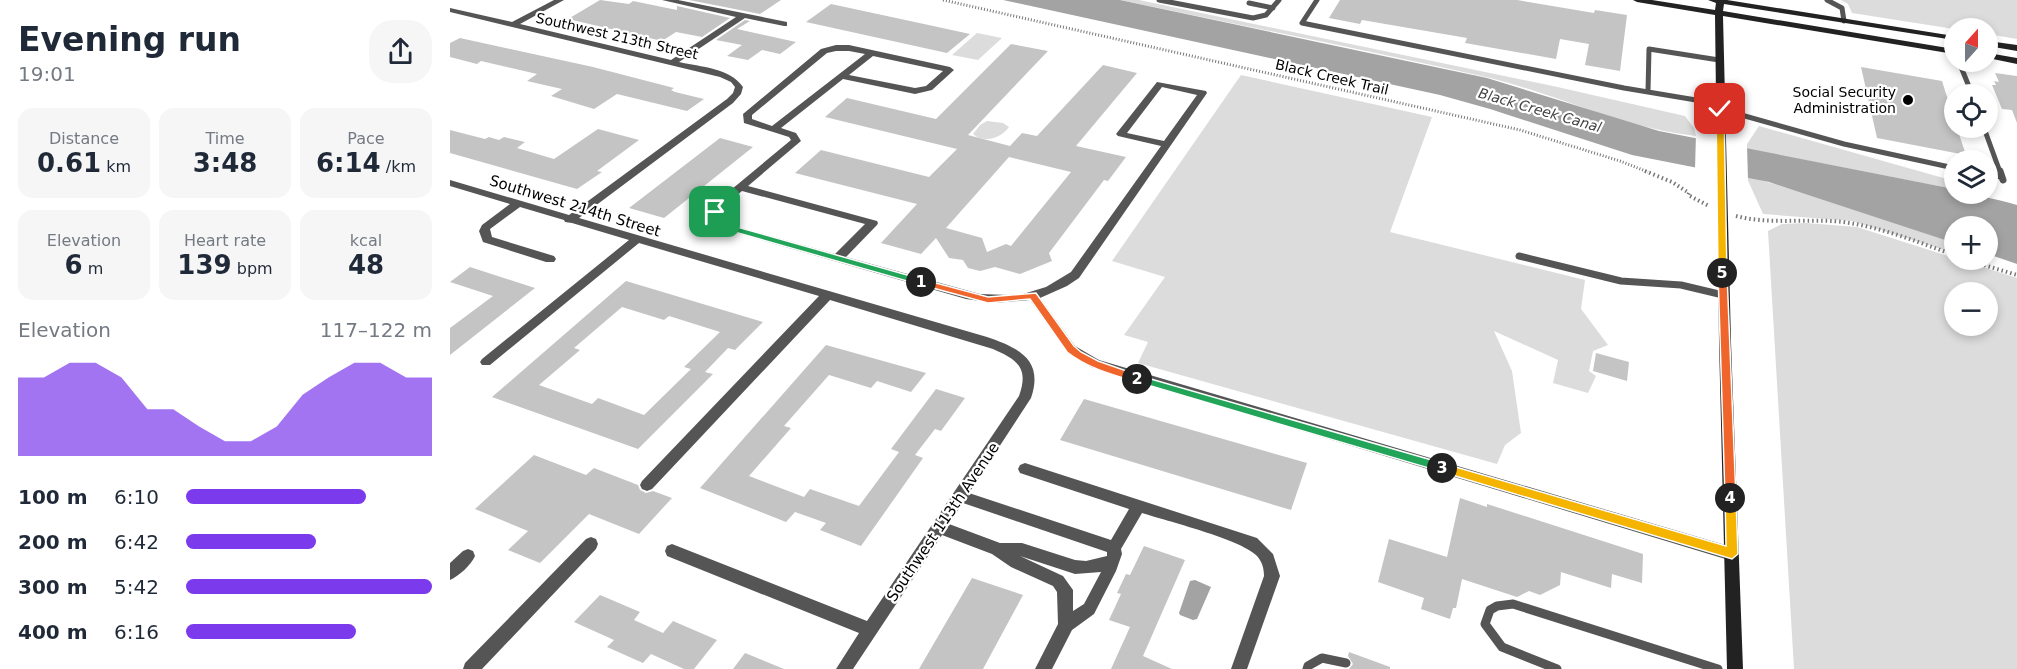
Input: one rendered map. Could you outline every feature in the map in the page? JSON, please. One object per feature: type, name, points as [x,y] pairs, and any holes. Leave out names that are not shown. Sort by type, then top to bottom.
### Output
[{"type":"main road","points":[[1637,0],[1944,49]]},
{"type":"main road","points":[[1735,669],[1723,295],[1722,139],[1717,0],[1944,36]]},
{"type":"main road","points":[[1998,45],[2017,48]]},
{"type":"main road","points":[[1998,58],[2017,61]]},
{"type":"street","points":[[513,26],[560,0]]},
{"type":"street","points":[[666,0],[784,24]]},
{"type":"street","name":"Southwest 213th Street","points":[[450,10],[723,75],[734,80],[739,87],[737,94],[730,101],[569,220]]},
{"type":"street","points":[[672,63],[743,16]]},
{"type":"street","points":[[842,76],[915,91],[929,88],[950,70],[841,47],[824,51],[746,117],[751,123],[793,135],[796,141],[740,187],[715,212],[717,222],[727,227],[988,300],[1033,296],[1054,289],[1075,275],[1168,145],[1203,93],[1161,84],[1121,134],[1168,145]]},
{"type":"street","points":[[774,129],[871,53]]},
{"type":"street","name":"Southwest 214th Street","points":[[450,183],[635,240],[997,345],[1015,352],[1029,370]]},
{"type":"street","points":[[740,187],[873,223],[838,258]]},
{"type":"street","points":[[517,204],[486,227],[484,231],[487,239],[550,259]]},
{"type":"street","points":[[486,362],[635,240]]},
{"type":"street","points":[[647,485],[827,295]]},
{"type":"street","points":[[1033,296],[1071,349],[1095,364],[1732,554]]},
{"type":"street","name":"Southwest 113th Avenue","points":[[844,669],[1025,398],[1030,384],[1029,370]]},
{"type":"street","points":[[1025,470],[1246,540],[1258,547],[1268,558],[1272,570],[1270,582],[1239,669]]},
{"type":"street","points":[[960,496],[1114,554]]},
{"type":"street","points":[[1065,625],[1089,609],[1137,506]]},
{"type":"street","points":[[938,527],[997,549],[1016,562],[1048,575],[1063,585],[1065,625],[1043,669]]},
{"type":"street","points":[[471,669],[591,544]]},
{"type":"street","points":[[997,549],[1023,550],[1076,568],[1099,567],[1114,554]]},
{"type":"street","points":[[672,551],[871,630]]},
{"type":"street","points":[[450,573],[468,556]]},
{"type":"lane","points":[[1159,0],[1253,18],[1266,15],[1279,0]]},
{"type":"lane","points":[[1317,0],[1302,23],[1720,106],[1845,144],[1944,166]]},
{"type":"lane","points":[[1827,0],[1842,8],[1845,21]]},
{"type":"lane","points":[[1254,2],[1273,8]]},
{"type":"lane","points":[[1648,91],[1649,49],[1719,60]]},
{"type":"lane","points":[[1998,167],[2002,178],[1998,177]]},
{"type":"lane","points":[[1519,256],[1621,281],[1681,285],[1723,295]]},
{"type":"lane","points":[[1557,669],[1502,647],[1491,636],[1485,624],[1489,609],[1498,605],[1513,604],[1718,669]]},
{"type":"lane","points":[[1306,669],[1322,658],[1346,663]]},
{"type":"path","name":"Black Creek Trail","points":[[943,0],[1528,132],[1651,173],[1684,188],[1689,193],[1688,195],[1702,204]]},
{"type":"path","points":[[1743,218],[1764,222],[1802,220],[1862,225],[1944,252]]},
{"type":"path","points":[[1998,270],[2017,276]]},
{"type":"shaded area","points":[[1120,0],[1139,0],[1553,86],[1685,116],[1694,128],[1696,136],[1618,119],[1490,78]]},
{"type":"shaded area","points":[[1841,0],[2017,0],[2017,39],[1998,36],[1998,18],[1944,18],[1944,27],[1852,13],[1848,4]]},
{"type":"shaded area","points":[[977,33],[1002,38],[978,60],[952,55]]},
{"type":"shaded area","points":[[1241,75],[1432,117],[1390,232],[1585,280],[1581,309],[1608,345],[1593,351],[1589,371],[1596,376],[1588,393],[1553,383],[1558,360],[1494,331],[1512,371],[1521,433],[1505,445],[1497,464],[1138,363],[1148,342],[1124,335],[1165,277],[1112,261]]},
{"type":"shaded area","points":[[987,121],[1003,123],[1009,127],[997,137],[987,139],[973,134],[980,125]]},
{"type":"shaded area","points":[[1759,126],[1944,178],[1944,187],[1747,149],[1747,144]]},
{"type":"shaded area","points":[[1746,176],[1812,195],[1944,240],[1944,250],[1852,221],[1763,214]]},
{"type":"shaded area","points":[[1806,223],[1857,227],[1944,255],[1944,270],[1992,270],[2017,278],[2017,669],[1794,669],[1768,231],[1782,224]]},
{"type":"water","name":"Black Creek Canal","points":[[1003,0],[1120,0],[1487,78],[1659,131],[1944,187],[1944,204],[1998,204],[1998,200],[2017,205],[2017,264],[1998,257],[1998,216],[1944,216],[1944,240],[1769,182],[1632,155],[1440,95]]},
{"type":"water","points":[[1195,580],[1211,587],[1197,619],[1193,620],[1179,613],[1190,581]]},
{"type":"pier","points":[[1696,134],[1747,145],[1748,180],[1695,169]]},
{"type":"building","points":[[600,0],[629,4],[633,1],[677,10],[677,6],[730,18],[702,37],[676,32],[662,41],[568,19]]},
{"type":"building","points":[[689,0],[781,0],[760,14]]},
{"type":"building","points":[[1340,0],[1517,0],[1594,13],[1595,10],[1627,15],[1620,71],[1585,65],[1589,44],[1560,39],[1556,59],[1465,43],[1467,38],[1362,20],[1360,24],[1329,18]]},
{"type":"building","points":[[831,4],[970,34],[947,53],[806,22]]},
{"type":"building","points":[[745,20],[750,21],[737,29],[796,42],[780,54],[762,50],[748,60],[727,56],[742,45],[716,40]]},
{"type":"building","points":[[460,38],[593,67],[674,88],[671,90],[704,99],[687,111],[617,94],[594,109],[551,96],[562,89],[527,81],[537,74],[481,61],[477,64],[450,57],[450,43]]},
{"type":"building","points":[[1011,44],[1048,51],[968,135],[1010,146],[1022,133],[1037,136],[1103,65],[1137,73],[1076,146],[1126,157],[1108,181],[1104,180],[1049,253],[1052,261],[1020,274],[995,267],[980,271],[968,268],[963,260],[949,258],[936,238],[921,254],[881,243],[917,204],[795,173],[821,150],[929,177],[957,149],[825,117],[847,98],[936,119]],"holes":[[[1009,157],[1071,172],[1011,246],[1006,244],[987,252],[982,238],[946,228]]]},
{"type":"building","name":"Social Security Administration","points":[[1861,67],[1942,81],[1944,138],[1960,138],[1964,150],[1944,151],[1877,138]]},
{"type":"building","points":[[1995,73],[2017,76],[2017,123],[2012,110],[2002,109],[1998,99],[1998,84],[1994,81],[1999,82]]},
{"type":"building","points":[[598,129],[639,140],[597,171],[602,172],[577,189],[450,153],[450,130],[485,139],[489,137],[499,140],[504,137],[525,142],[517,148],[554,159]]},
{"type":"building","points":[[720,138],[753,147],[664,218],[629,208]]},
{"type":"building","points":[[470,267],[535,288],[450,355],[450,328],[493,296],[450,282]]},
{"type":"building","points":[[626,281],[763,322],[735,350],[728,348],[705,372],[713,374],[638,449],[492,397]],"holes":[[[622,307],[664,320],[669,316],[720,332],[684,367],[691,369],[644,415],[598,398],[592,404],[539,385],[580,350],[574,348]]]},
{"type":"building","points":[[826,345],[926,373],[911,392],[877,381],[871,388],[829,375],[784,426],[791,428],[749,476],[804,497],[810,489],[859,506],[899,452],[891,449],[936,389],[965,398],[941,431],[935,429],[915,455],[923,458],[861,546],[820,530],[826,523],[795,512],[786,522],[700,488]]},
{"type":"building","points":[[1596,353],[1629,362],[1627,381],[1593,371]]},
{"type":"building","points":[[1084,399],[1307,463],[1291,510],[1060,440]]},
{"type":"building","points":[[534,455],[586,475],[594,468],[638,485],[640,490],[646,493],[653,491],[672,498],[639,534],[589,514],[540,563],[508,550],[528,531],[475,509]]},
{"type":"building","points":[[1460,498],[1487,507],[1487,504],[1643,554],[1642,583],[1612,574],[1611,588],[1561,572],[1560,585],[1540,595],[1529,591],[1517,597],[1462,579],[1456,608],[1453,608],[1450,619],[1421,609],[1424,598],[1378,582],[1389,539],[1447,557]]},
{"type":"building","points":[[1144,546],[1185,560],[1143,656],[1172,669],[1111,669],[1130,627],[1109,620],[1121,594],[1117,593],[1126,574],[1130,575]]},
{"type":"building","points":[[972,578],[1023,595],[983,669],[919,669]]},
{"type":"building","points":[[600,595],[640,612],[634,620],[663,633],[673,621],[717,640],[694,669],[684,669],[651,654],[643,663],[607,647],[614,640],[574,622]]},
{"type":"building","points":[[1349,652],[1390,667],[1390,669],[1349,669],[1353,664],[1348,656]]},
{"type":"building","points":[[745,653],[784,669],[733,669]]},
{"type":"place","name":"Social Security Administration","points":[[1908,100]]},
{"type":"route","points":[[715,212],[717,222],[727,227],[966,295],[988,300],[1033,296],[1041,310],[1077,354],[1095,364],[1135,378],[1732,554],[1723,295],[1720,109]]}]
